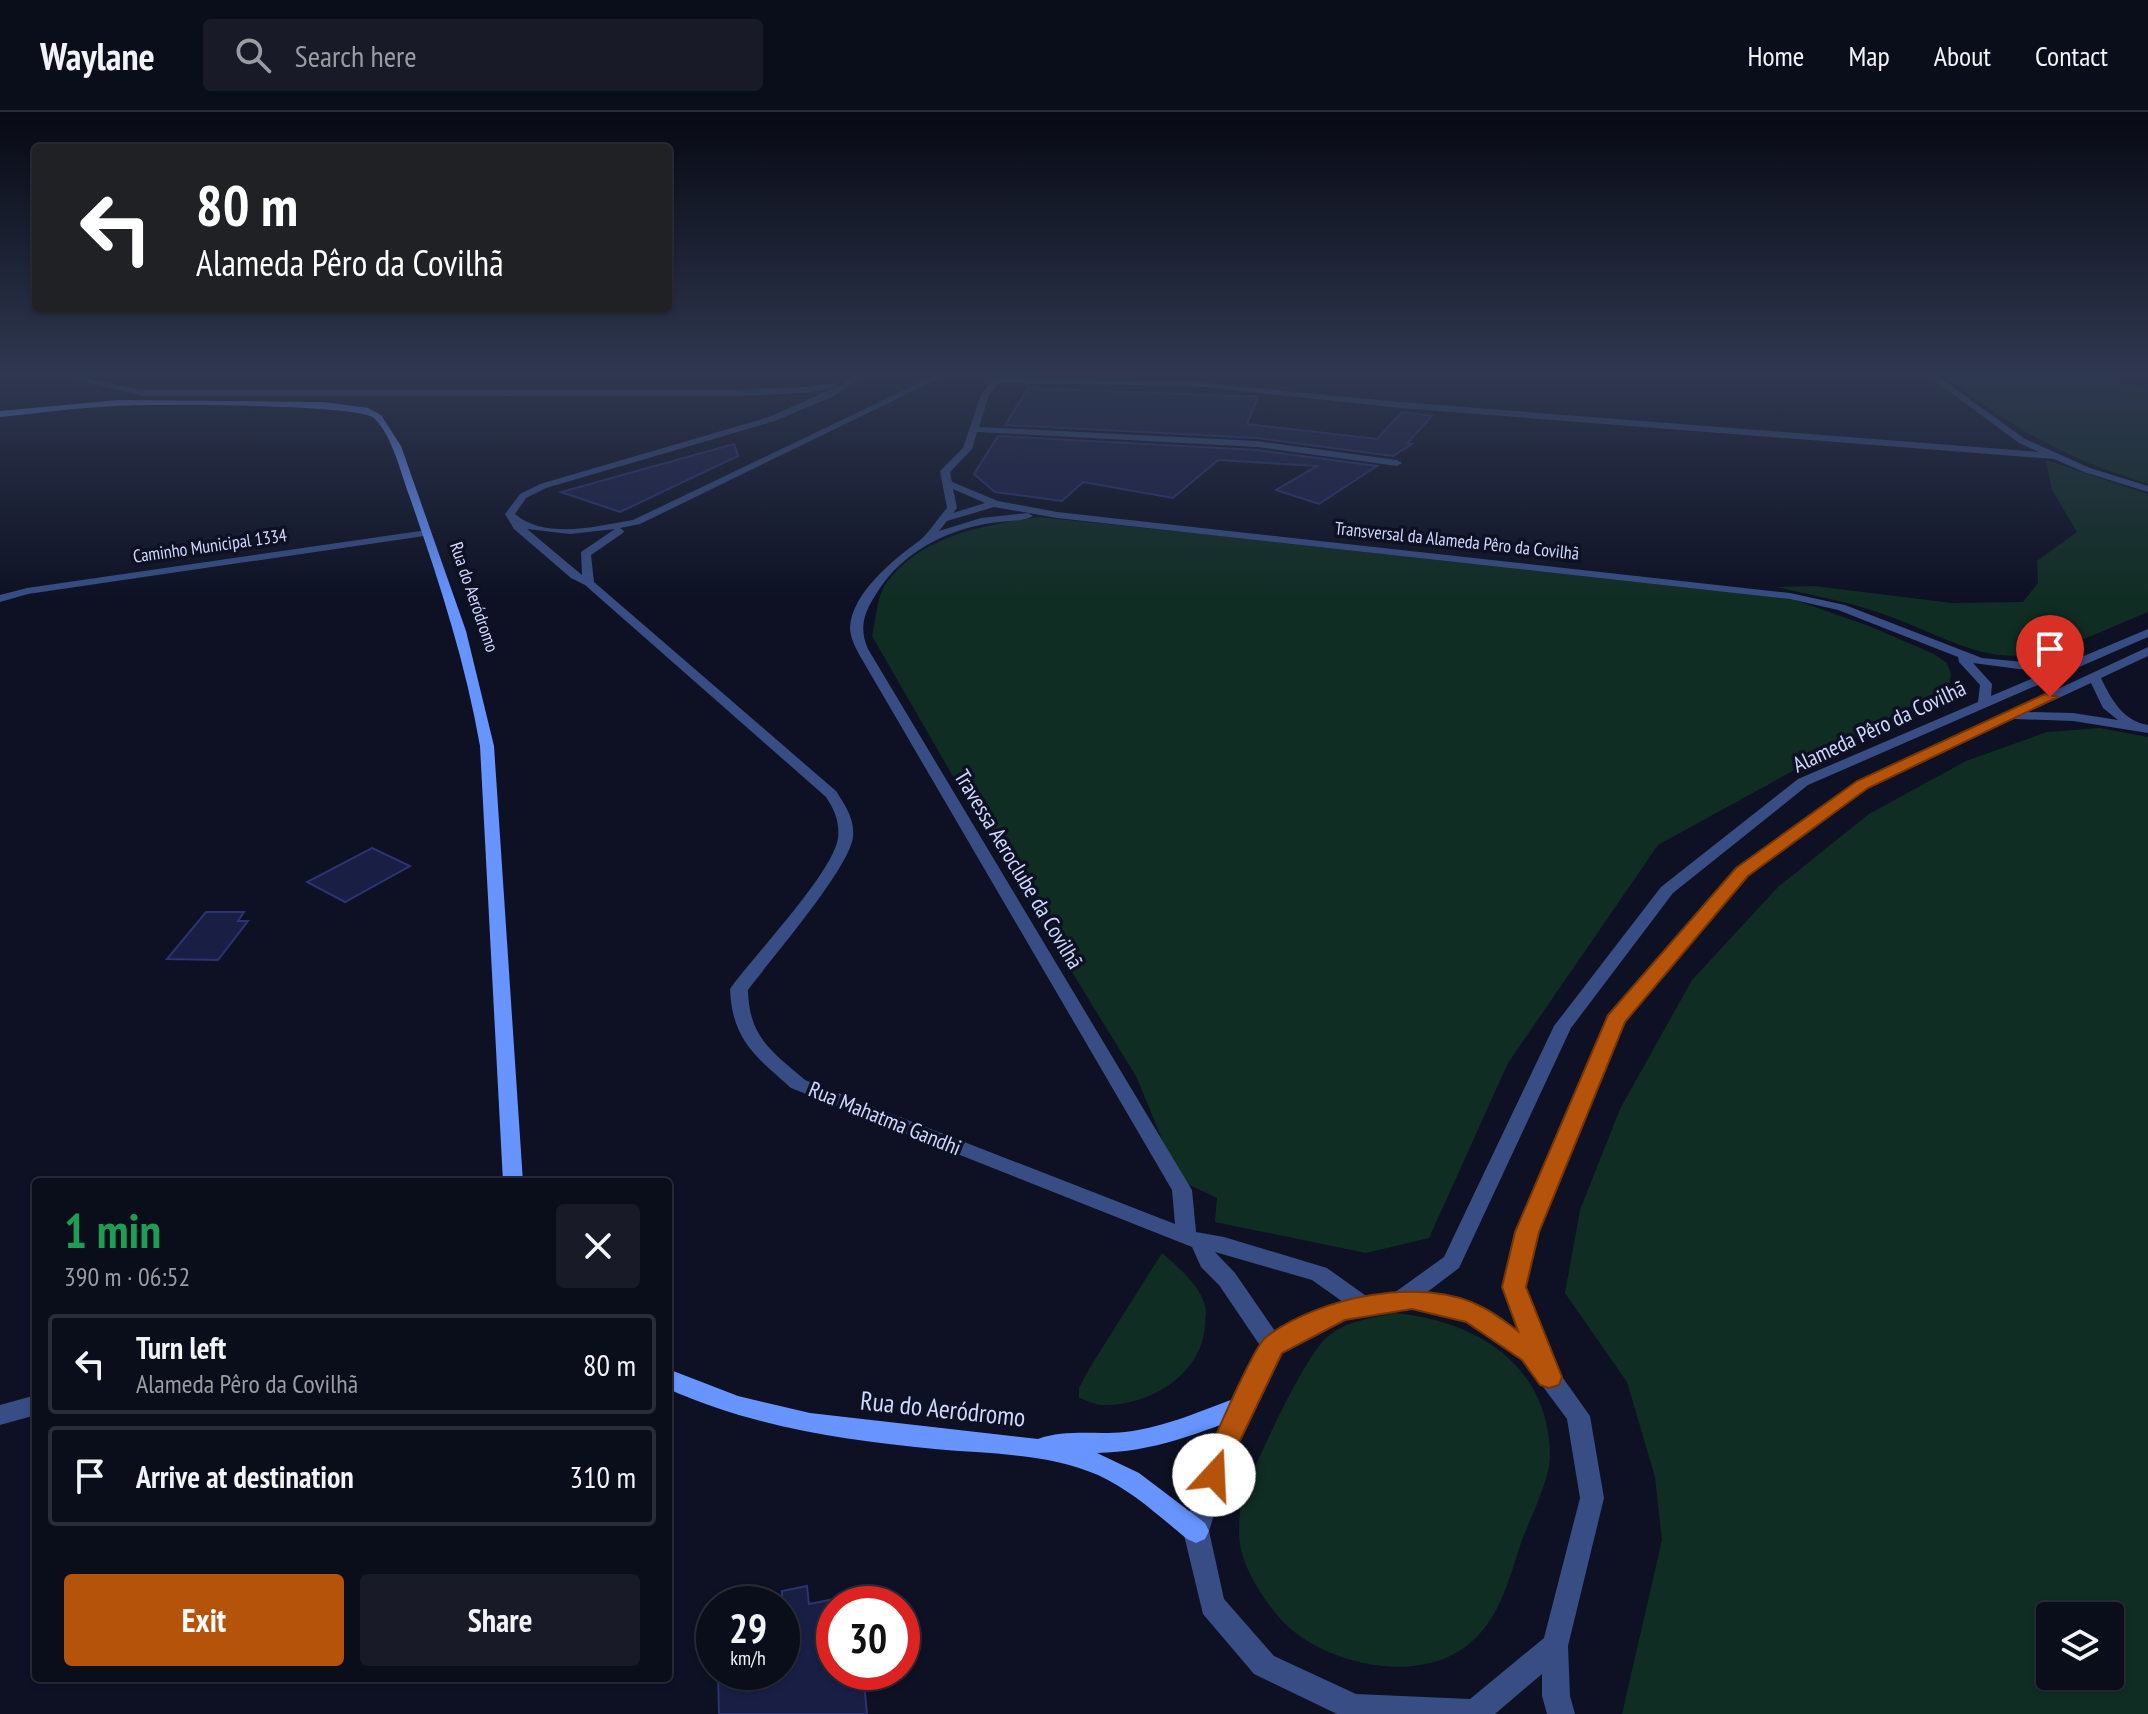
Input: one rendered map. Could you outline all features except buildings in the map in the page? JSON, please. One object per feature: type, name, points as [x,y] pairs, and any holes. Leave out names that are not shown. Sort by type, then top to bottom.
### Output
[{"type":"main road","name":"Rua do Aeródromo","points":[[397,450],[472,661],[487,746],[513,1178]]},
{"type":"main road","name":"Rua do Aeródromo","points":[[672,1384],[755,1412],[834,1428],[1036,1448],[1106,1468],[1153,1496],[1196,1531]]},
{"type":"main road","points":[[1036,1448],[1082,1441],[1125,1442],[1188,1429],[1244,1405]]},
{"type":"street","points":[[636,522],[575,531],[540,528],[514,521],[510,514],[512,506],[523,496],[543,486],[668,450]]},
{"type":"street","points":[[589,583],[585,554],[596,543],[786,450]]},
{"type":"street","points":[[947,518],[953,502],[950,484],[944,479],[945,471],[966,450]]},
{"type":"street","points":[[1299,450],[1397,463]]},
{"type":"street","points":[[1950,450],[2054,456]]},
{"type":"street","points":[[2042,450],[2148,489]]},
{"type":"street","name":"Transversal da Alameda Pêro da Covilhã","points":[[950,484],[995,504],[1057,515],[1790,596],[1841,607],[1955,654],[2007,665],[2071,665]]},
{"type":"street","points":[[947,518],[995,504]]},
{"type":"street","name":"Travessa Aeroclube da Covilhã","points":[[926,540],[986,516],[995,504]]},
{"type":"street","name":"Travessa Aeroclube da Covilhã","points":[[970,523],[1057,515]]},
{"type":"street","name":"Travessa Aeroclube da Covilhã","points":[[947,518],[926,540],[888,569],[872,590],[856,626],[860,644],[1182,1190],[1193,1240]]},
{"type":"street","name":"Rua Mahatma Gandhi","points":[[514,521],[831,794],[844,813],[846,840],[835,865],[739,989],[738,1012],[749,1041],[798,1084],[1193,1240],[1224,1245],[1319,1274],[1366,1307]]},
{"type":"street","name":"Caminho Municipal 1334","points":[[0,599],[27,591],[427,533]]},
{"type":"street","name":"Alameda Pêro da Covilhã","points":[[1400,1301],[1452,1262],[1563,1026],[1667,890],[1803,782],[2148,633]]},
{"type":"street","points":[[1549,1377],[1514,1287],[1527,1232],[1615,1020],[1742,872],[1863,785],[2148,651]]},
{"type":"street","name":"Transversal da Alameda Pêro da Covilhã","points":[[1955,654],[1973,667],[1986,684],[1984,702]]},
{"type":"street","points":[[2094,676],[2108,705],[2131,725]]},
{"type":"street","points":[[2006,718],[2042,714],[2148,729]]},
{"type":"street","points":[[1193,1240],[1208,1261],[1227,1279],[1273,1346]]},
{"type":"street","points":[[1555,1646],[1475,1713],[1355,1708],[1264,1665],[1212,1605],[1196,1531],[1223,1447],[1273,1346],[1341,1311],[1412,1299],[1473,1313],[1531,1353],[1578,1416],[1592,1498],[1555,1646],[1556,1696],[1561,1714]]},
{"type":"street","points":[[0,1415],[32,1406]]},
{"type":"green space","points":[[2060,450],[2148,450],[2148,484],[2117,474]]},
{"type":"green space","points":[[2046,460],[2148,494],[2148,612],[2057,648],[2008,656],[1974,650],[1863,608],[1777,587],[1814,586],[1952,603],[2023,602],[2038,583],[2037,561],[2077,532],[2052,490]]},
{"type":"green space","points":[[1039,517],[1605,576],[1795,600],[1869,626],[1934,654],[1947,663],[1951,674],[1949,685],[1658,845],[1508,1063],[1429,1238],[1366,1253],[1215,1222],[1217,1198],[1166,1174],[1166,1149],[1137,1078],[969,804],[872,636],[884,587],[901,566],[918,553],[976,529]]},
{"type":"green space","points":[[2100,728],[2148,737],[2148,1714],[1622,1714],[1662,1540],[1655,1477],[1627,1382],[1565,1293],[1580,1210],[1620,1109],[1692,980],[1778,887],[1869,814],[1966,761],[2047,732]]},
{"type":"green space","points":[[1162,1253],[1193,1283],[1205,1306],[1202,1342],[1195,1358],[1171,1384],[1138,1400],[1103,1405],[1079,1398],[1079,1388],[1089,1369]]},
{"type":"green space","points":[[1395,1313],[1454,1326],[1480,1338],[1503,1354],[1523,1373],[1537,1397],[1547,1425],[1550,1457],[1543,1488],[1507,1586],[1486,1626],[1465,1647],[1444,1659],[1393,1667],[1340,1657],[1294,1632],[1277,1615],[1252,1577],[1243,1556],[1239,1534],[1244,1492],[1282,1410],[1317,1348],[1342,1327]]},
{"type":"route","points":[[1214,1475],[1223,1447],[1273,1346],[1341,1311],[1412,1299],[1473,1313],[1531,1353],[1549,1377],[1514,1287],[1527,1232],[1615,1020],[1742,872],[1863,785],[2050,697]]}]
